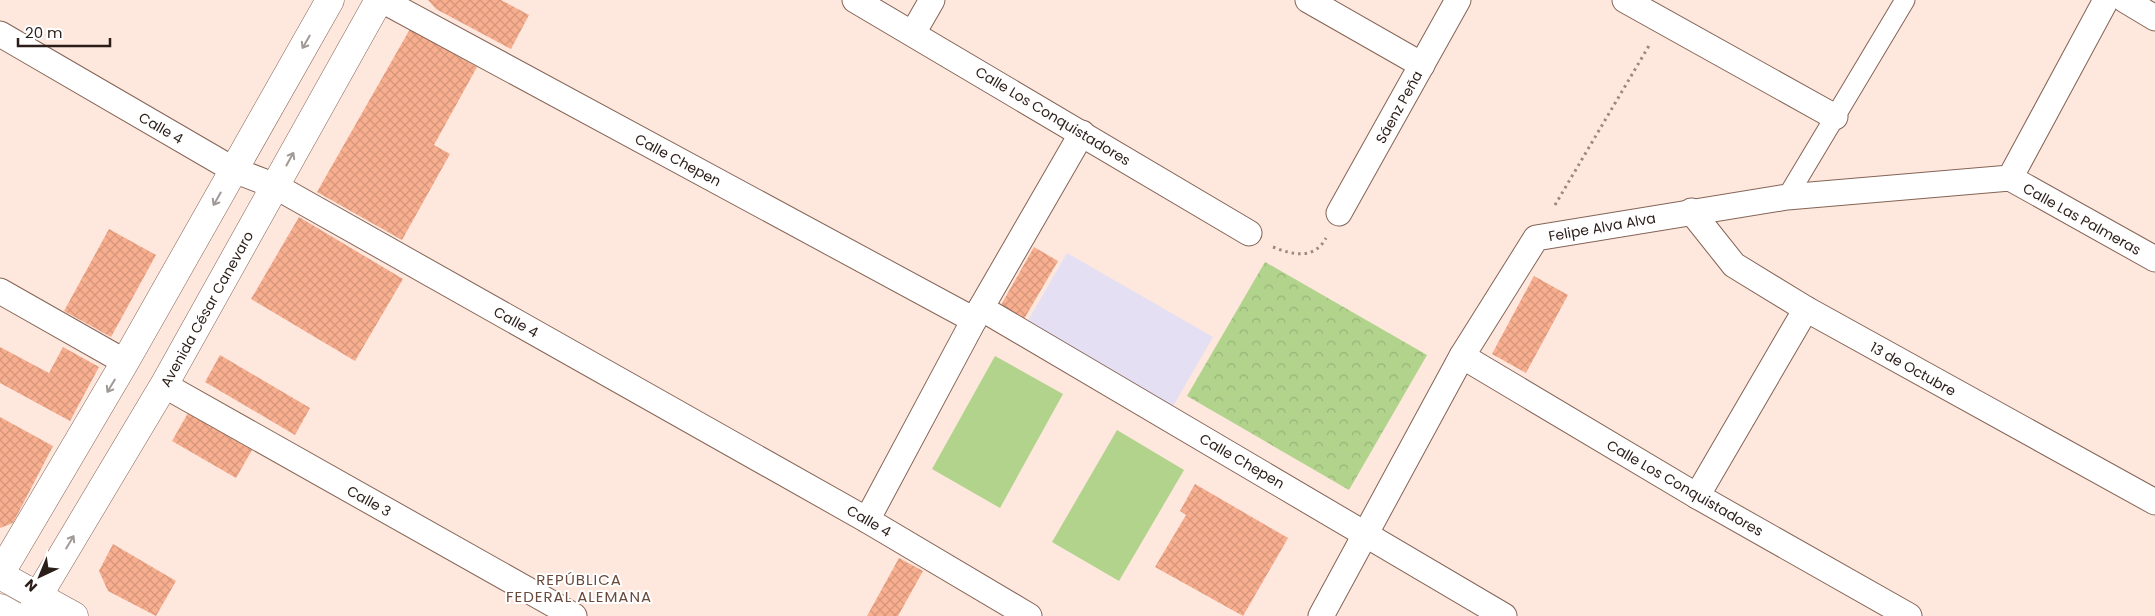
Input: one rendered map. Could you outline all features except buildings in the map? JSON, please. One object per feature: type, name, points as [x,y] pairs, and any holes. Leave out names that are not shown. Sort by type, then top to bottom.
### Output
[{"type":"main road","points":[[74,616],[35,606],[0,575],[125,362],[330,0]]},
{"type":"main road","name":"Avenida César Canevaro","points":[[35,606],[164,386],[381,0]]},
{"type":"main road","points":[[0,608],[14,616]]},
{"type":"street","name":"Calle Chepen","points":[[381,0],[977,314],[1365,534],[1504,616]]},
{"type":"street","name":"Calle Los Conquistadores","points":[[855,0],[1249,233]]},
{"type":"street","points":[[913,33],[932,0]]},
{"type":"street","points":[[1308,0],[1422,65]]},
{"type":"street","name":"Sáenz Peña","points":[[1339,213],[1458,0]]},
{"type":"street","points":[[1625,0],[1835,117]]},
{"type":"street","points":[[1788,197],[1905,0]]},
{"type":"street","points":[[2010,178],[2106,0]]},
{"type":"street","points":[[2124,0],[2155,18]]},
{"type":"street","name":"Calle 4","points":[[0,34],[234,170],[275,186],[867,520],[1029,616]]},
{"type":"street","points":[[867,520],[977,314],[1082,133]]},
{"type":"street","name":"Felipe Alva Alva","points":[[1321,616],[1462,356],[1536,238],[1691,211],[1788,197],[2010,178]]},
{"type":"street","name":"Calle Las Palmeras","points":[[2010,178],[2155,259]]},
{"type":"street","name":"13 de Octubre","points":[[1691,211],[1734,265],[1806,310],[2155,502]]},
{"type":"street","points":[[0,291],[125,362]]},
{"type":"street","points":[[1696,496],[1806,310]]},
{"type":"street","name":"Calle Los Conquistadores","points":[[1462,356],[1696,496],[1910,616]]},
{"type":"street","name":"Calle 3","points":[[164,386],[574,616]]},
{"type":"path","points":[[1536,238],[1663,22]]},
{"type":"path","points":[[1249,233],[1274,248],[1288,253],[1296,255],[1311,253],[1322,244],[1339,213]]},
{"type":"shaded area","points":[[1067,253],[1213,337],[1172,408],[1026,324]]},
{"type":"green space","points":[[1265,262],[1427,355],[1349,490],[1187,396]]},
{"type":"green space","points":[[995,356],[1063,394],[1000,508],[932,469]]},
{"type":"green space","points":[[1117,430],[1184,470],[1119,581],[1052,542]]},
{"type":"district","name":"REPÚBLICA FEDERAL ALEMANA","points":[[579,588]]}]
